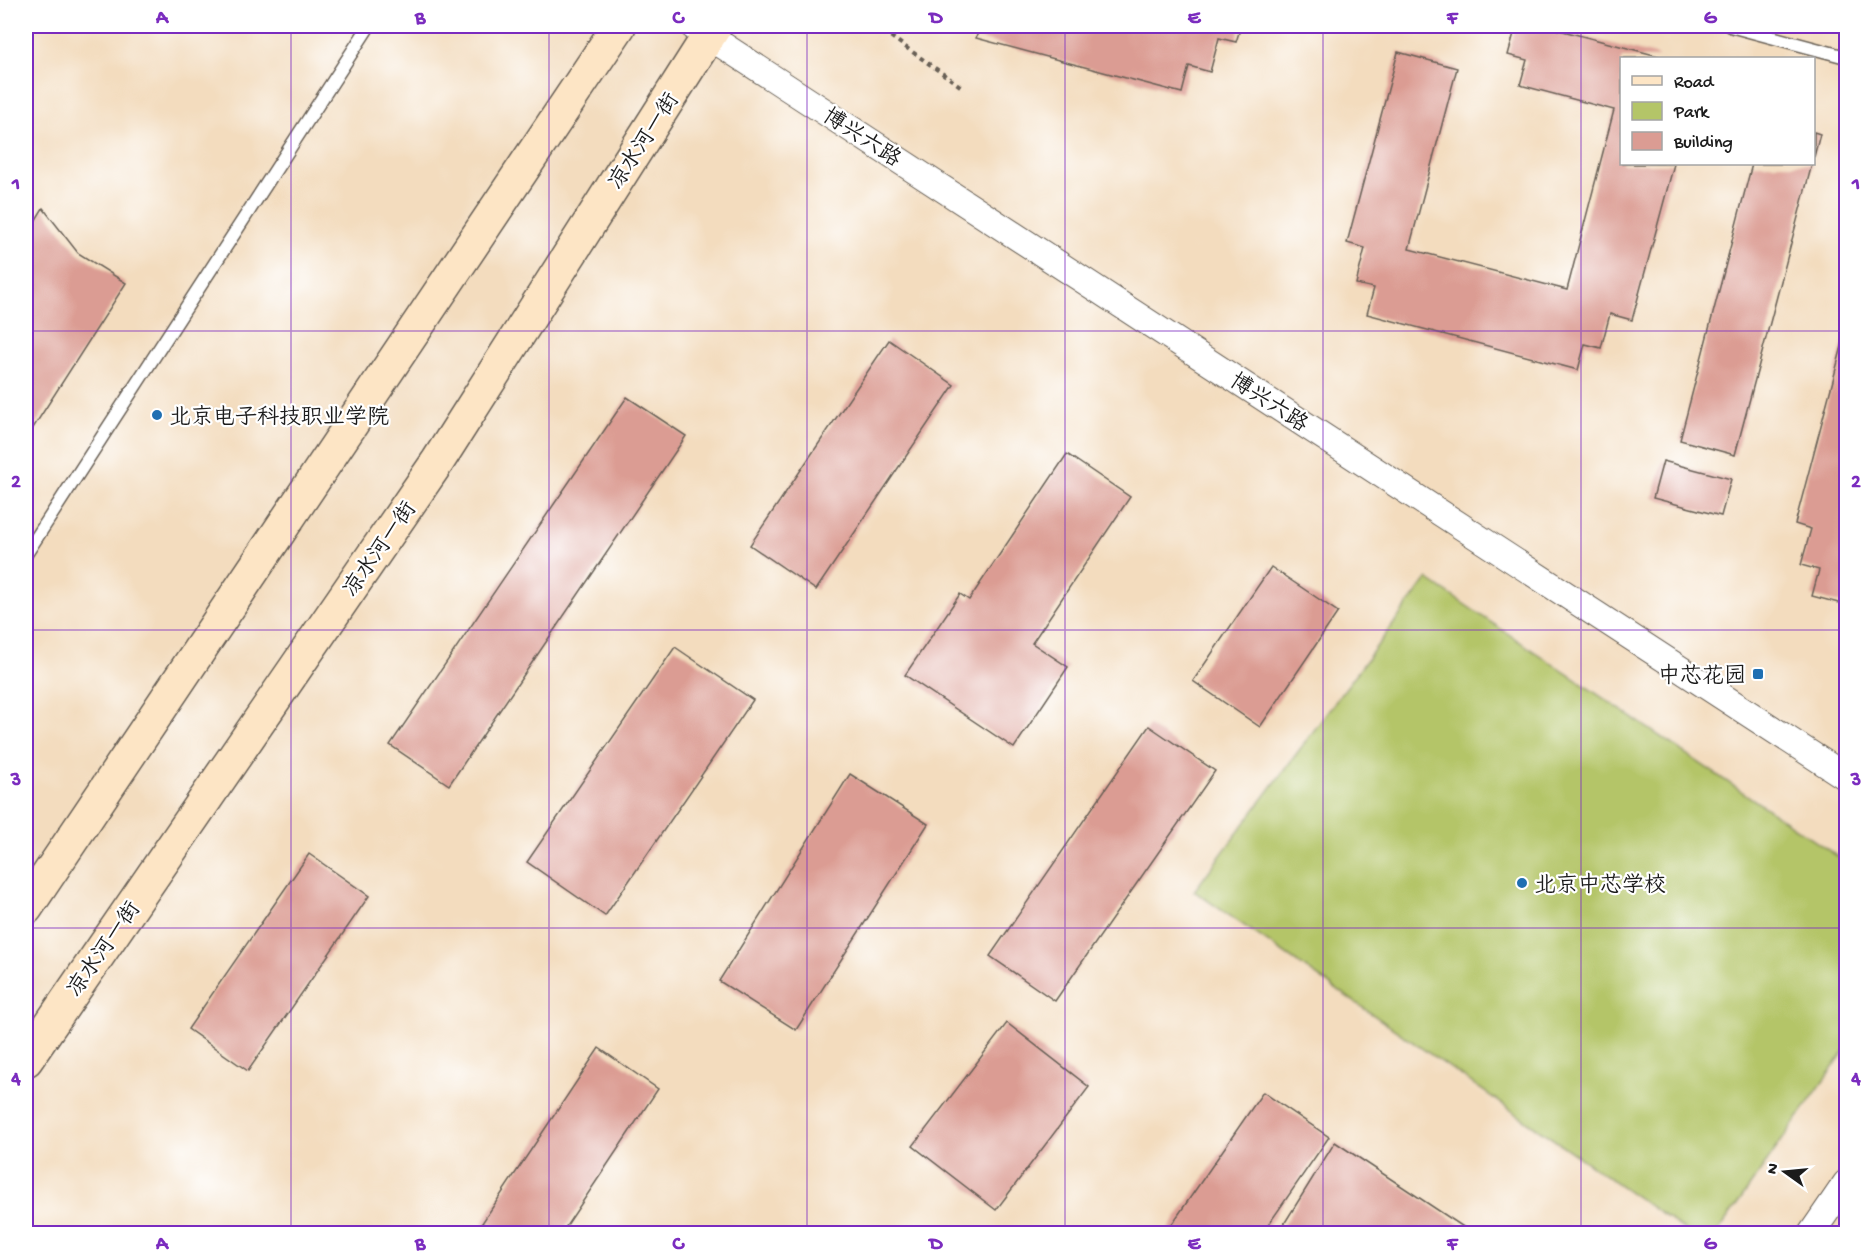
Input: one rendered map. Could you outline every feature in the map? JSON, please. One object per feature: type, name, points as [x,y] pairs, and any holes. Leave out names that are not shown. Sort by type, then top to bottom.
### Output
[{"type":"main road","points":[[26,908],[619,26]]},
{"type":"main road","name":"凉水河一街","points":[[26,1060],[438,460],[706,29]]},
{"type":"street","name":"博兴六路","points":[[706,29],[1846,777]]},
{"type":"street","points":[[1811,1233],[1846,1183]]},
{"type":"lane","points":[[26,554],[369,26]]},
{"type":"lane","points":[[1730,26],[1846,57]]},
{"type":"path","points":[[876,26],[963,88]]},
{"type":"green space","name":"北京中芯学校","points":[[1427,579],[1846,862],[1846,1049],[1717,1233],[1689,1233],[1194,891]]},
{"type":"building","points":[[980,26],[1241,26],[1236,42],[1219,38],[1210,72],[1189,66],[1182,93],[976,38]]},
{"type":"building","points":[[1516,26],[1544,26],[1658,56],[1620,57],[1620,165],[1674,165],[1632,320],[1610,314],[1601,348],[1585,344],[1578,370],[1367,314],[1374,288],[1356,284],[1365,248],[1347,243],[1398,52],[1457,68],[1409,249],[1567,290],[1614,110],[1520,85],[1527,60],[1508,55]]},
{"type":"building","points":[[1815,132],[1820,134],[1815,153]]},
{"type":"building","points":[[1752,165],[1812,165],[1735,455],[1680,440]]},
{"type":"building","points":[[43,208],[78,253],[126,283],[26,439],[26,236]]},
{"type":"building","points":[[1846,331],[1846,605],[1812,596],[1819,570],[1801,565],[1811,529],[1795,524]]},
{"type":"building","points":[[889,340],[954,385],[816,590],[750,545]]},
{"type":"building","points":[[627,397],[686,436],[449,785],[390,745]]},
{"type":"building","points":[[1067,454],[1130,497],[1032,643],[1068,667],[1014,748],[905,675],[960,594],[969,600]]},
{"type":"building","points":[[1663,461],[1731,479],[1721,516],[1653,498]]},
{"type":"building","points":[[1271,567],[1338,612],[1260,727],[1193,681]]},
{"type":"building","points":[[675,647],[753,700],[605,916],[527,862]]},
{"type":"building","points":[[1149,726],[1215,771],[1055,1001],[990,956]]},
{"type":"building","points":[[850,774],[928,824],[796,1030],[719,981]]},
{"type":"building","points":[[309,854],[369,896],[248,1071],[188,1029]]},
{"type":"building","points":[[1007,1023],[1089,1087],[996,1210],[913,1146]]},
{"type":"building","points":[[599,1048],[658,1089],[561,1234],[497,1234],[482,1223]]},
{"type":"building","points":[[1263,1092],[1329,1137],[1262,1234],[1165,1234]]},
{"type":"building","points":[[1335,1142],[1474,1234],[1279,1232]]},
{"type":"place","name":"北京电子科技职业学院","points":[[157,415]]},
{"type":"place","name":"中芯花园","points":[[1758,674]]},
{"type":"place","name":"北京中芯学校","points":[[1522,883]]}]
